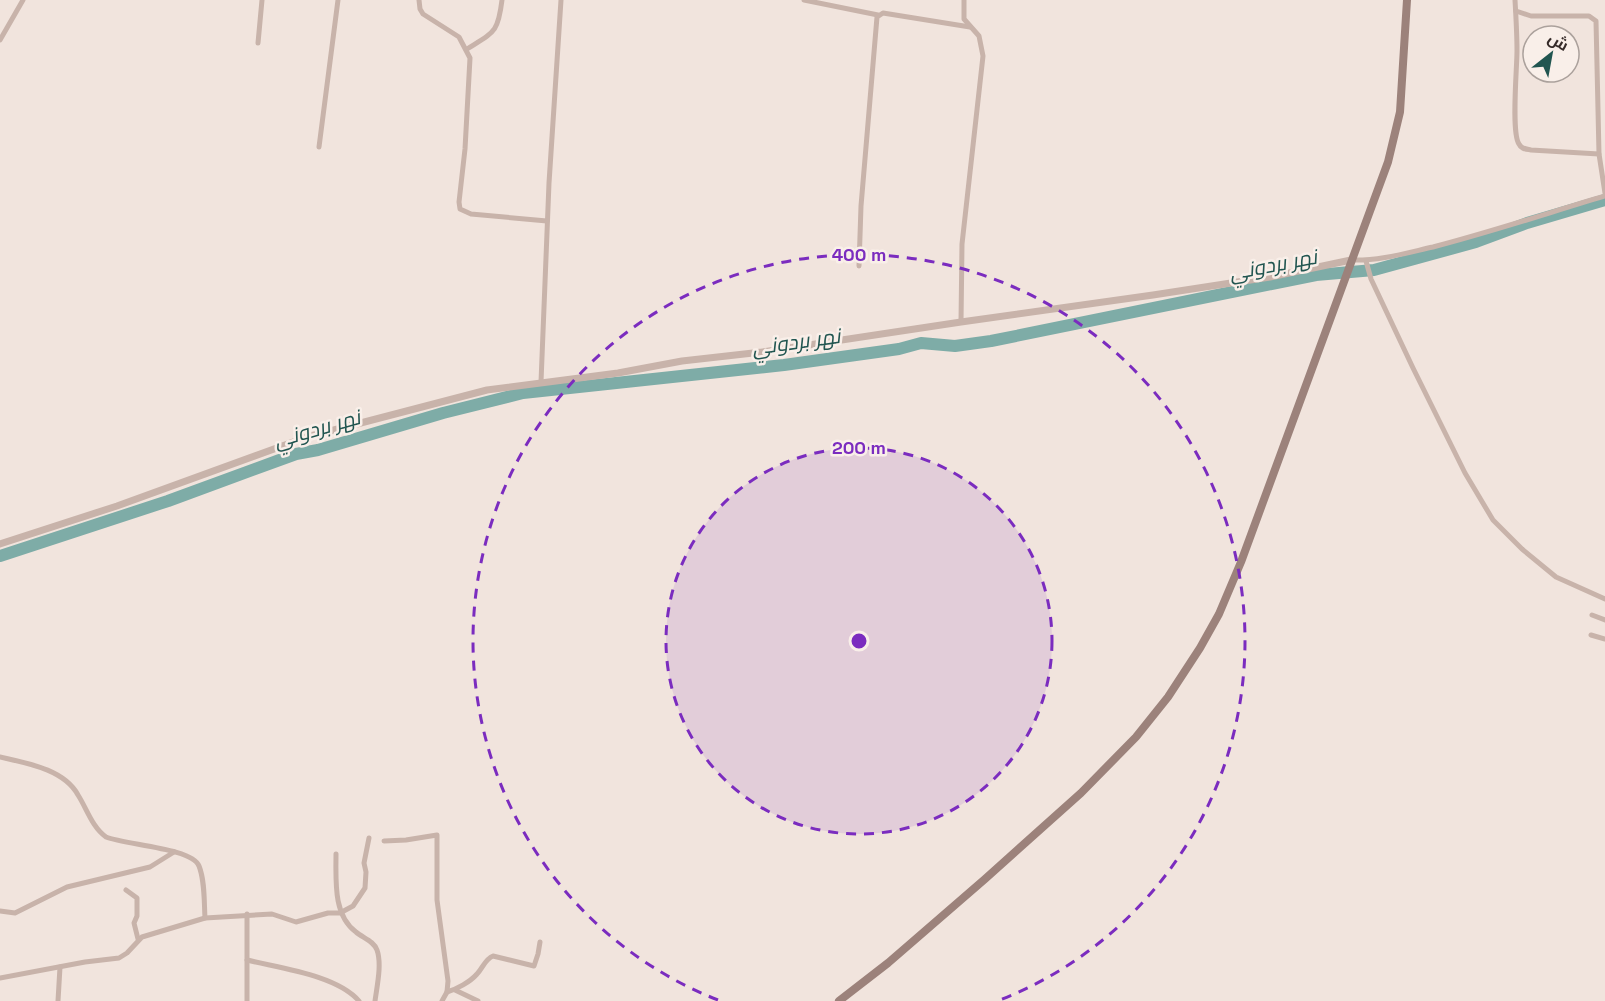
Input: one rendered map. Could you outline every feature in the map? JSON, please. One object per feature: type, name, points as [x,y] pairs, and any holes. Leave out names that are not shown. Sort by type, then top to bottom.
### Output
[{"type":"main road","points":[[839,1001],[848,998],[1081,793],[1136,737],[1168,698],[1200,648],[1230,588],[1381,182],[1395,136],[1402,80],[1407,0]]},
{"type":"street","points":[[0,40],[2,30],[23,0]]},
{"type":"street","points":[[258,42],[262,0]]},
{"type":"street","points":[[319,147],[338,0]]},
{"type":"street","points":[[419,0],[423,14],[453,32],[467,50],[471,66],[460,209],[471,214],[547,221]]},
{"type":"street","points":[[467,50],[491,34],[497,27],[502,0]]},
{"type":"street","points":[[541,382],[547,221],[561,0]]},
{"type":"street","points":[[804,0],[878,15],[887,13],[970,27]]},
{"type":"street","points":[[961,322],[962,244],[983,56],[981,42],[963,16],[964,0]]},
{"type":"street","points":[[1515,0],[1518,144],[1522,148],[1531,150],[1599,154]]},
{"type":"street","points":[[0,544],[117,506],[307,437],[487,390],[618,373],[682,361],[762,352],[1366,261],[1463,239],[1605,194],[1599,154],[1596,21],[1589,16],[1530,16],[1516,10]]},
{"type":"street","points":[[859,266],[863,183],[878,15]]},
{"type":"street","points":[[1366,261],[1371,279],[1466,473],[1493,520],[1522,549],[1556,577],[1605,599]]},
{"type":"street","points":[[1592,615],[1605,620]]},
{"type":"street","points":[[1591,635],[1605,639]]},
{"type":"street","points":[[0,757],[43,769],[65,780],[77,793],[97,829],[106,837],[189,856],[198,863],[205,918]]},
{"type":"street","points":[[384,841],[437,835],[437,900],[447,992],[443,1001]]},
{"type":"street","points":[[0,978],[60,966],[119,958],[127,953],[138,939],[205,918],[272,914],[296,922],[328,913],[340,913],[353,906],[364,888],[366,872],[364,862],[369,838]]},
{"type":"street","points":[[0,911],[15,913],[67,887],[150,867],[174,852]]},
{"type":"street","points":[[336,855],[340,913],[350,928],[371,941],[377,949],[375,1001]]},
{"type":"street","points":[[126,890],[137,898],[137,916],[134,923],[138,939]]},
{"type":"street","points":[[247,914],[247,1001]]},
{"type":"street","points":[[447,992],[455,990],[476,976],[489,958],[494,956],[534,966],[540,942]]},
{"type":"street","points":[[247,960],[315,977],[349,992],[358,1001]]},
{"type":"street","points":[[58,1001],[60,966]]},
{"type":"street","points":[[455,990],[478,1001]]},
{"type":"waterway","name":"نهر بردوني","points":[[0,556],[168,501],[296,454],[318,450],[443,413],[523,393],[784,365],[899,349],[921,343],[955,346],[991,341],[1316,275],[1374,270],[1476,242],[1527,223],[1605,200]]}]
